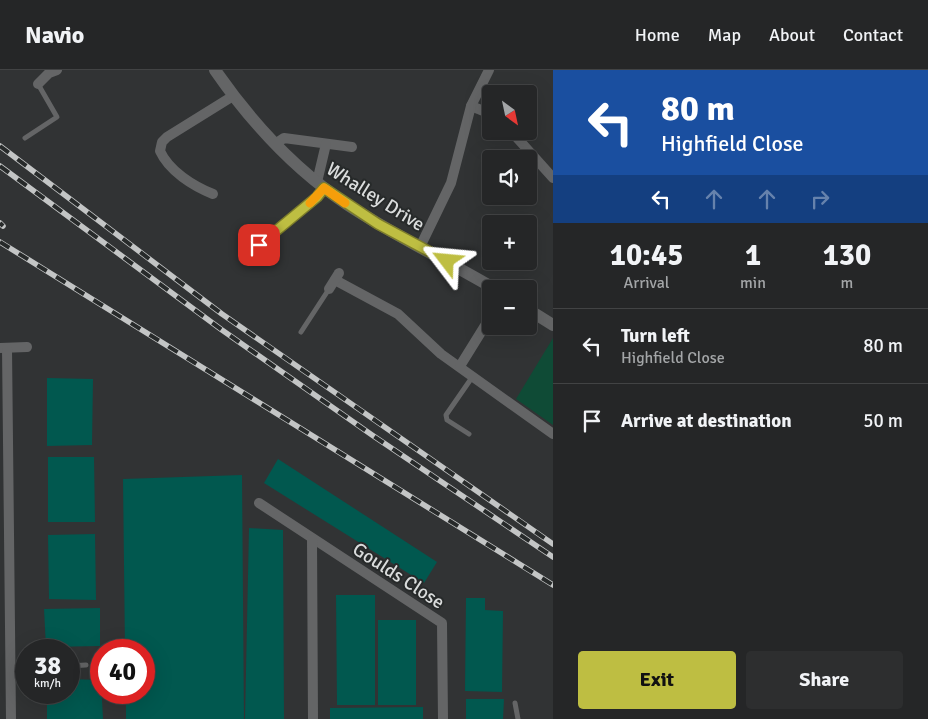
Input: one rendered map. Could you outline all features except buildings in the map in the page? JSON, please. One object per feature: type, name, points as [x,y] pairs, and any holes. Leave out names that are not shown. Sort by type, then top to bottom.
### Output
[{"type":"street","points":[[38,84],[49,73],[56,70]]},
{"type":"street","name":"Whalley Drive","points":[[215,70],[233,96],[274,144],[321,185],[355,210],[482,282]]},
{"type":"street","points":[[420,246],[451,182],[471,106],[489,70]]},
{"type":"street","points":[[213,194],[170,168],[160,151],[162,142],[167,137],[233,96]]},
{"type":"street","points":[[471,106],[482,110]]},
{"type":"street","points":[[274,144],[284,138],[352,147]]},
{"type":"street","points":[[520,140],[553,178]]},
{"type":"street","points":[[245,257],[317,197],[321,185],[326,144]]},
{"type":"street","points":[[329,289],[337,276],[398,314],[441,354],[553,434]]},
{"type":"street","points":[[537,315],[553,325]]},
{"type":"street","points":[[460,366],[482,331]]},
{"type":"street","points":[[10,719],[4,348],[27,348]]},
{"type":"street","name":"Goulds Close","points":[[258,503],[442,623],[442,719]]},
{"type":"street","points":[[312,539],[313,719]]},
{"type":"lane","points":[[25,138],[57,117],[38,84]]},
{"type":"lane","points":[[301,332],[329,289]]},
{"type":"lane","points":[[469,434],[447,420],[446,415],[473,376]]},
{"type":"lane","points":[[80,665],[86,665]]},
{"type":"lane","points":[[10,668],[15,668]]},
{"type":"lane","points":[[515,703],[518,719]]},
{"type":"green space","points":[[553,338],[553,425],[516,399]]},
{"type":"railway","points":[[0,146],[222,314],[553,544]]},
{"type":"railway","points":[[0,166],[222,330],[372,435],[553,557]]},
{"type":"railway","points":[[0,223],[3,226]]},
{"type":"railway","points":[[0,242],[553,585]]},
{"type":"slow traffic","points":[[310,203],[324,188],[345,203]]},
{"type":"route","points":[[259,245],[317,197],[324,188],[378,224],[447,261]]}]
